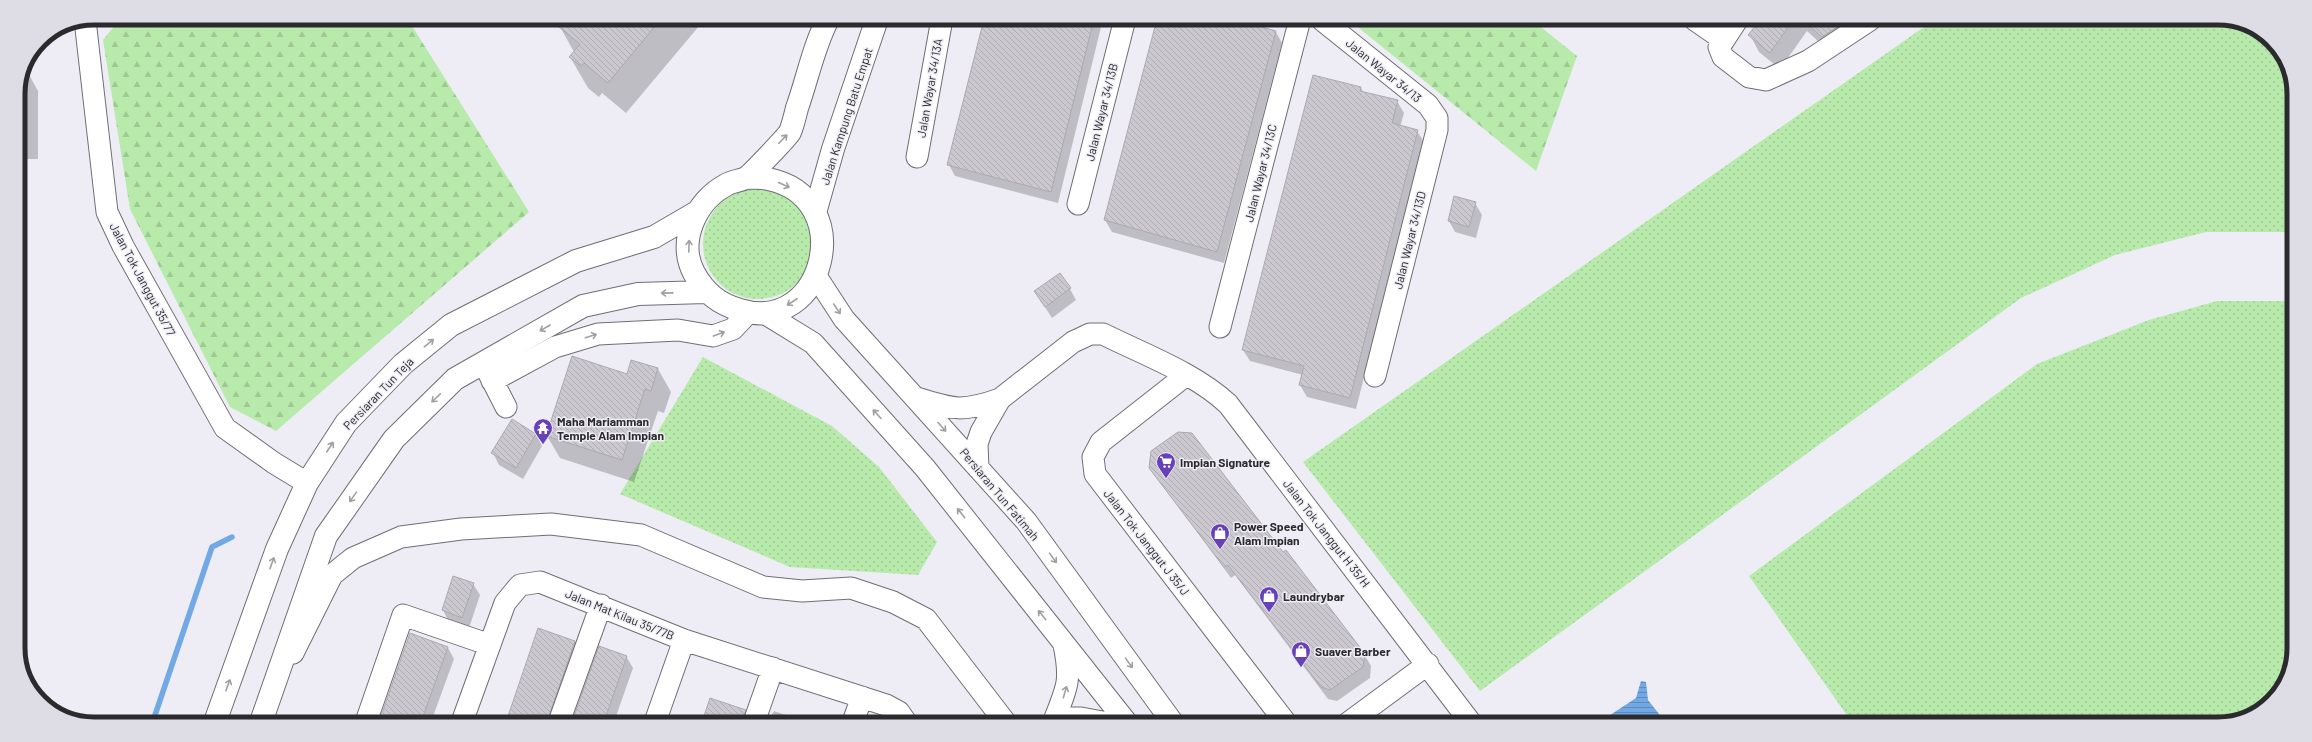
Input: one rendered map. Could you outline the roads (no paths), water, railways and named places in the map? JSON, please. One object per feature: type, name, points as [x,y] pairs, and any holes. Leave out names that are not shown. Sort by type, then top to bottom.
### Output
[{"type":"main road","points":[[746,178],[790,132],[826,25]]},
{"type":"main road","name":"Jalan Kampung Batu Empat","points":[[815,213],[833,149],[875,25]]},
{"type":"main road","points":[[746,178],[767,178],[787,185],[803,197],[815,213],[822,231],[823,251],[816,276],[808,288],[790,304],[756,313],[726,306],[706,292],[693,272],[688,252],[690,231],[697,212],[710,196],[727,184],[746,178]]},
{"type":"main road","name":"Persiaran Tun Teja","points":[[217,717],[277,549],[307,483],[346,423],[403,364],[452,325],[576,261],[654,237],[697,212]]},
{"type":"main road","points":[[263,715],[326,536],[394,439],[455,379],[488,372],[583,306],[638,294],[706,292]]},
{"type":"street","name":"Jalan Wayar 34/13A","points":[[917,157],[941,25]]},
{"type":"street","name":"Jalan Wayar 34/13B","points":[[1078,204],[1123,25]]},
{"type":"street","name":"Jalan Wayar 34/13C","points":[[1220,327],[1299,25]]},
{"type":"street","name":"Jalan Wayar 34/13","points":[[1328,25],[1428,105]]},
{"type":"street","points":[[1702,25],[1724,40]]},
{"type":"street","points":[[1734,25],[1719,47],[1723,57],[1749,77],[1766,80],[1808,62],[1863,25]]},
{"type":"street","name":"Jalan Tok Janggut 35/77","points":[[85,26],[107,212],[123,246],[225,428],[274,463],[307,483]]},
{"type":"street","name":"Jalan Wayar 34/13D","points":[[1375,376],[1437,130],[1437,118],[1428,105]]},
{"type":"street","name":"Persiaran Tun Fatimah","points":[[816,276],[844,319],[917,398],[1026,521],[1169,717]]},
{"type":"street","points":[[506,407],[488,372],[555,347],[598,334],[678,330],[713,336],[733,329],[756,313],[813,343],[925,468],[1063,640],[1121,717]]},
{"type":"street","name":"Jalan Tok Janggut H 35/H","points":[[1000,399],[1073,342],[1090,334],[1103,334],[1212,390],[1228,404],[1428,664],[1467,717]]},
{"type":"street","name":"Jalan Tok Janggut J 35/J","points":[[1186,376],[1101,442],[1093,457],[1095,474],[1281,717]]},
{"type":"street","points":[[917,398],[949,408],[961,409],[974,408],[1000,399]]},
{"type":"street","points":[[978,468],[977,444],[980,432],[1000,399]]},
{"type":"street","points":[[263,715],[332,575],[353,558],[401,537],[461,529],[551,524],[641,535],[763,587],[802,591],[851,588],[893,602],[926,619],[1001,717]]},
{"type":"street","name":"Jalan Mat Kilau 35/77B","points":[[464,717],[505,603],[520,585],[540,582],[601,605],[684,640],[862,697],[899,712],[902,717]]},
{"type":"street","points":[[561,717],[601,605]]},
{"type":"street","points":[[368,717],[403,615],[490,645]]},
{"type":"street","points":[[657,717],[684,640]]},
{"type":"street","points":[[1053,717],[1065,693],[1070,670],[1063,640]]},
{"type":"street","points":[[1356,717],[1428,664]]},
{"type":"street","points":[[756,717],[773,668]]},
{"type":"street","points":[[855,717],[862,697]]},
{"type":"water","points":[[1641,681],[1646,682],[1648,700],[1661,717],[1607,717],[1636,698]]},
{"type":"water","points":[[1692,715],[1694,717],[1678,717]]},
{"type":"waterway","points":[[154,717],[212,547],[232,537]]},
{"type":"place","name":"Maha Mariamman Temple Alam Impian","points":[[543,445]]},
{"type":"place","name":"Impian Signature","points":[[1166,479]]},
{"type":"place","name":"Power Speed Alam Impian","points":[[1220,550]]},
{"type":"place","name":"Laundrybar","points":[[1269,613]]},
{"type":"place","name":"Suaver Barber","points":[[1301,668]]}]
